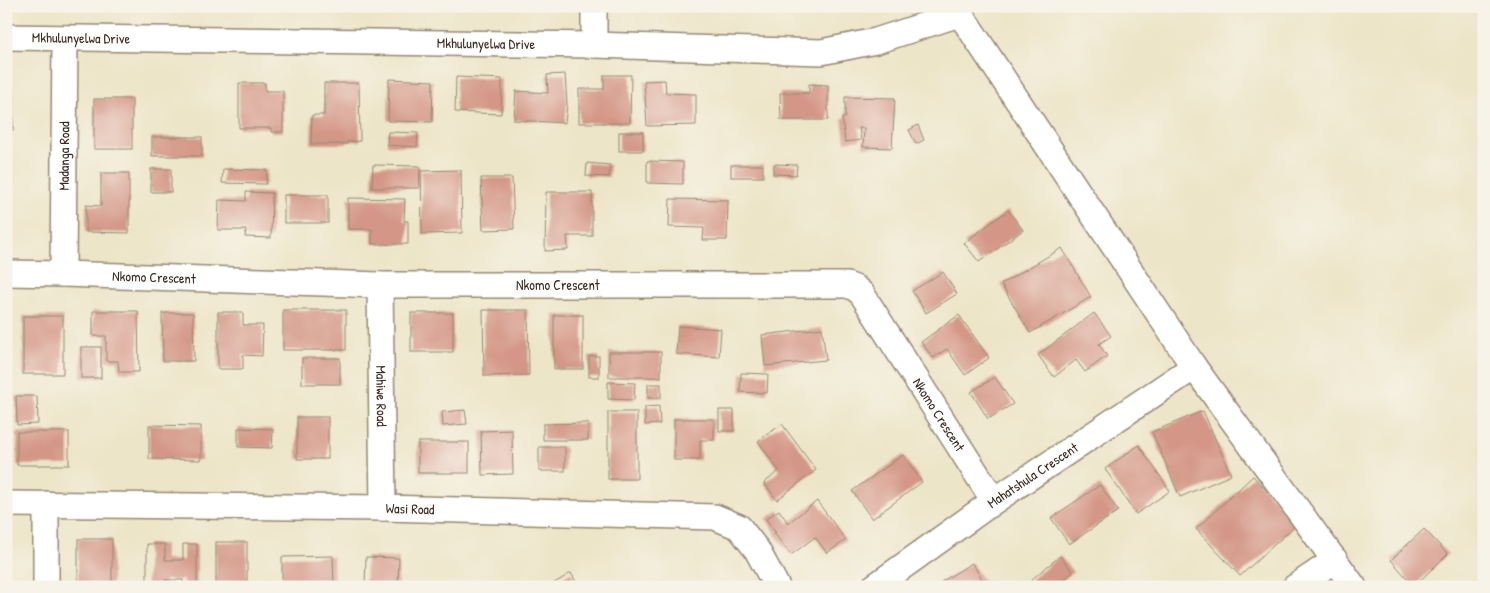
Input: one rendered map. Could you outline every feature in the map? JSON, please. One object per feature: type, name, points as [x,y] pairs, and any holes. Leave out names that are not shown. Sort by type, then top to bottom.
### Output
[{"type":"street","points":[[594,6],[594,45]]},
{"type":"street","points":[[957,10],[1194,368],[1354,587]]},
{"type":"street","name":"Mkhulunyelwa Drive","points":[[6,37],[594,45],[821,52],[876,41],[957,10]]},
{"type":"street","name":"Madanga Road","points":[[63,274],[65,38]]},
{"type":"street","name":"Nkomo Crescent","points":[[6,274],[63,274],[380,285],[847,284],[862,294],[994,501]]},
{"type":"street","name":"Mahiwe Road","points":[[380,285],[383,508]]},
{"type":"street","name":"Mahatshula Crescent","points":[[874,587],[994,501],[1194,368]]},
{"type":"street","name":"Wasi Road","points":[[6,504],[383,508],[715,517],[739,526],[757,550],[776,587]]},
{"type":"street","points":[[46,504],[46,587]]},
{"type":"street","points":[[1295,587],[1335,560]]},
{"type":"building","points":[[565,74],[567,105],[565,123],[514,120],[516,91],[548,93],[547,75]]},
{"type":"building","points":[[604,75],[631,75],[630,123],[579,123],[579,89],[604,89]]},
{"type":"building","points":[[456,77],[502,79],[501,114],[455,112]]},
{"type":"building","points":[[389,79],[433,81],[432,122],[388,121]]},
{"type":"building","points":[[665,80],[666,93],[696,94],[696,125],[647,126],[644,81]]},
{"type":"building","points":[[239,83],[265,83],[265,91],[283,91],[283,132],[271,132],[271,128],[239,128]]},
{"type":"building","points":[[324,83],[359,83],[360,141],[347,142],[347,144],[311,144],[312,115],[324,115]]},
{"type":"building","points":[[809,84],[828,85],[828,120],[781,120],[780,93],[809,93]]},
{"type":"building","points":[[6,93],[13,93],[13,130],[6,130]]},
{"type":"building","points":[[845,97],[895,98],[892,148],[863,147],[864,128],[859,128],[861,140],[845,142],[842,118],[845,118]]},
{"type":"building","points":[[94,99],[132,99],[132,149],[94,149]]},
{"type":"building","points":[[918,125],[924,140],[916,144],[909,130]]},
{"type":"building","points":[[388,132],[418,133],[417,147],[387,145]]},
{"type":"building","points":[[619,132],[643,132],[643,151],[619,151]]},
{"type":"building","points":[[152,137],[202,137],[202,156],[152,156]]},
{"type":"building","points":[[647,161],[683,162],[683,184],[647,183]]},
{"type":"building","points":[[587,163],[610,165],[609,177],[586,176]]},
{"type":"building","points":[[774,164],[797,165],[796,175],[773,174]]},
{"type":"building","points":[[6,165],[9,165],[10,181],[6,181]]},
{"type":"building","points":[[373,165],[420,166],[419,188],[372,188]]},
{"type":"building","points":[[731,165],[763,165],[763,177],[731,177]]},
{"type":"building","points":[[151,169],[171,169],[171,192],[151,192]]},
{"type":"building","points":[[223,169],[267,170],[266,184],[222,183]]},
{"type":"building","points":[[461,170],[462,233],[422,234],[421,171]]},
{"type":"building","points":[[101,173],[129,173],[129,233],[86,232],[86,205],[101,206]]},
{"type":"building","points":[[481,178],[512,178],[514,229],[483,230]]},
{"type":"building","points":[[246,192],[272,193],[271,238],[245,237],[246,230],[218,230],[219,200],[246,201]]},
{"type":"building","points":[[546,192],[592,192],[592,236],[567,236],[568,250],[545,251]]},
{"type":"building","points":[[284,195],[328,195],[328,223],[284,223]]},
{"type":"building","points":[[348,198],[405,199],[404,221],[408,221],[408,244],[372,244],[372,229],[348,229]]},
{"type":"building","points":[[670,199],[728,200],[727,240],[703,240],[704,228],[669,227]]},
{"type":"building","points":[[1008,210],[1023,230],[979,262],[964,243]]},
{"type":"building","points":[[1062,248],[1091,297],[1030,333],[1001,284]]},
{"type":"building","points":[[943,272],[957,294],[926,313],[912,291]]},
{"type":"building","points":[[283,310],[346,310],[346,350],[283,350]]},
{"type":"building","points":[[483,310],[528,310],[529,375],[484,376]]},
{"type":"building","points":[[93,311],[138,311],[139,372],[119,372],[118,361],[106,361],[106,336],[93,336]]},
{"type":"building","points":[[218,312],[243,312],[243,325],[263,325],[262,356],[243,355],[243,369],[218,369]]},
{"type":"building","points":[[162,313],[193,313],[194,361],[163,361]]},
{"type":"building","points":[[411,313],[453,313],[453,352],[411,352]]},
{"type":"building","points":[[1094,313],[1111,336],[1099,344],[1107,356],[1085,372],[1076,360],[1054,377],[1038,355]]},
{"type":"building","points":[[554,315],[583,315],[583,369],[554,369]]},
{"type":"building","points":[[959,315],[989,358],[965,375],[947,349],[933,358],[921,342]]},
{"type":"building","points":[[23,316],[63,316],[63,374],[23,374]]},
{"type":"building","points":[[678,326],[721,329],[719,357],[676,354]]},
{"type":"building","points":[[822,328],[826,360],[765,366],[762,335]]},
{"type":"building","points":[[81,347],[101,347],[101,378],[81,378]]},
{"type":"building","points":[[609,352],[661,352],[661,377],[609,377]]},
{"type":"building","points":[[589,356],[599,356],[599,377],[589,377]]},
{"type":"building","points":[[302,358],[340,358],[340,384],[302,384]]},
{"type":"building","points":[[741,373],[768,374],[767,393],[740,392]]},
{"type":"building","points":[[995,377],[1013,404],[988,419],[971,392]]},
{"type":"building","points":[[608,382],[635,383],[634,400],[608,399]]},
{"type":"building","points":[[648,384],[661,384],[661,398],[648,398]]},
{"type":"building","points":[[16,396],[37,396],[38,424],[17,425]]},
{"type":"building","points":[[659,406],[660,424],[645,425],[645,407]]},
{"type":"building","points":[[465,410],[467,424],[443,426],[442,412]]},
{"type":"building","points":[[719,410],[734,410],[734,431],[719,431]]},
{"type":"building","points":[[1203,411],[1231,475],[1180,497],[1152,432]]},
{"type":"building","points":[[608,412],[637,412],[637,479],[608,479]]},
{"type":"building","points":[[297,417],[328,417],[328,459],[297,459]]},
{"type":"building","points":[[674,419],[714,419],[714,440],[700,440],[700,460],[674,460]]},
{"type":"building","points":[[588,423],[588,440],[543,440],[543,424]]},
{"type":"building","points":[[782,424],[816,470],[777,500],[764,483],[779,471],[758,441]]},
{"type":"building","points":[[149,425],[201,426],[201,460],[149,459]]},
{"type":"building","points":[[238,428],[273,429],[272,448],[238,447]]},
{"type":"building","points":[[512,430],[513,474],[482,475],[481,431]]},
{"type":"building","points":[[17,432],[69,432],[69,465],[17,465]]},
{"type":"building","points":[[418,442],[469,442],[469,473],[418,473]]},
{"type":"building","points":[[1139,445],[1170,491],[1136,514],[1105,469]]},
{"type":"building","points":[[539,447],[565,447],[565,471],[539,471]]},
{"type":"building","points":[[903,455],[922,482],[872,519],[852,491]]},
{"type":"building","points":[[1253,476],[1297,524],[1240,576],[1196,529]]},
{"type":"building","points":[[1100,485],[1118,511],[1069,544],[1051,518]]},
{"type":"building","points":[[817,501],[846,540],[827,553],[815,537],[791,555],[766,519],[779,510],[788,523]]},
{"type":"building","points":[[1424,529],[1448,554],[1414,586],[1391,560]]},
{"type":"building","points":[[78,539],[112,539],[112,587],[78,587]]},
{"type":"building","points":[[216,542],[247,542],[247,585],[216,585]]},
{"type":"building","points":[[147,544],[165,544],[165,560],[183,560],[183,544],[197,544],[197,587],[183,587],[183,580],[165,580],[165,587],[147,587]]},
{"type":"building","points":[[333,556],[334,587],[282,587],[282,557]]},
{"type":"building","points":[[1060,556],[1073,572],[1055,587],[1037,587],[1031,580]]},
{"type":"building","points":[[366,557],[399,558],[398,587],[344,587],[344,583],[365,585]]},
{"type":"building","points":[[972,563],[987,587],[944,587],[941,582]]},
{"type":"building","points":[[571,573],[579,587],[548,587]]}]
